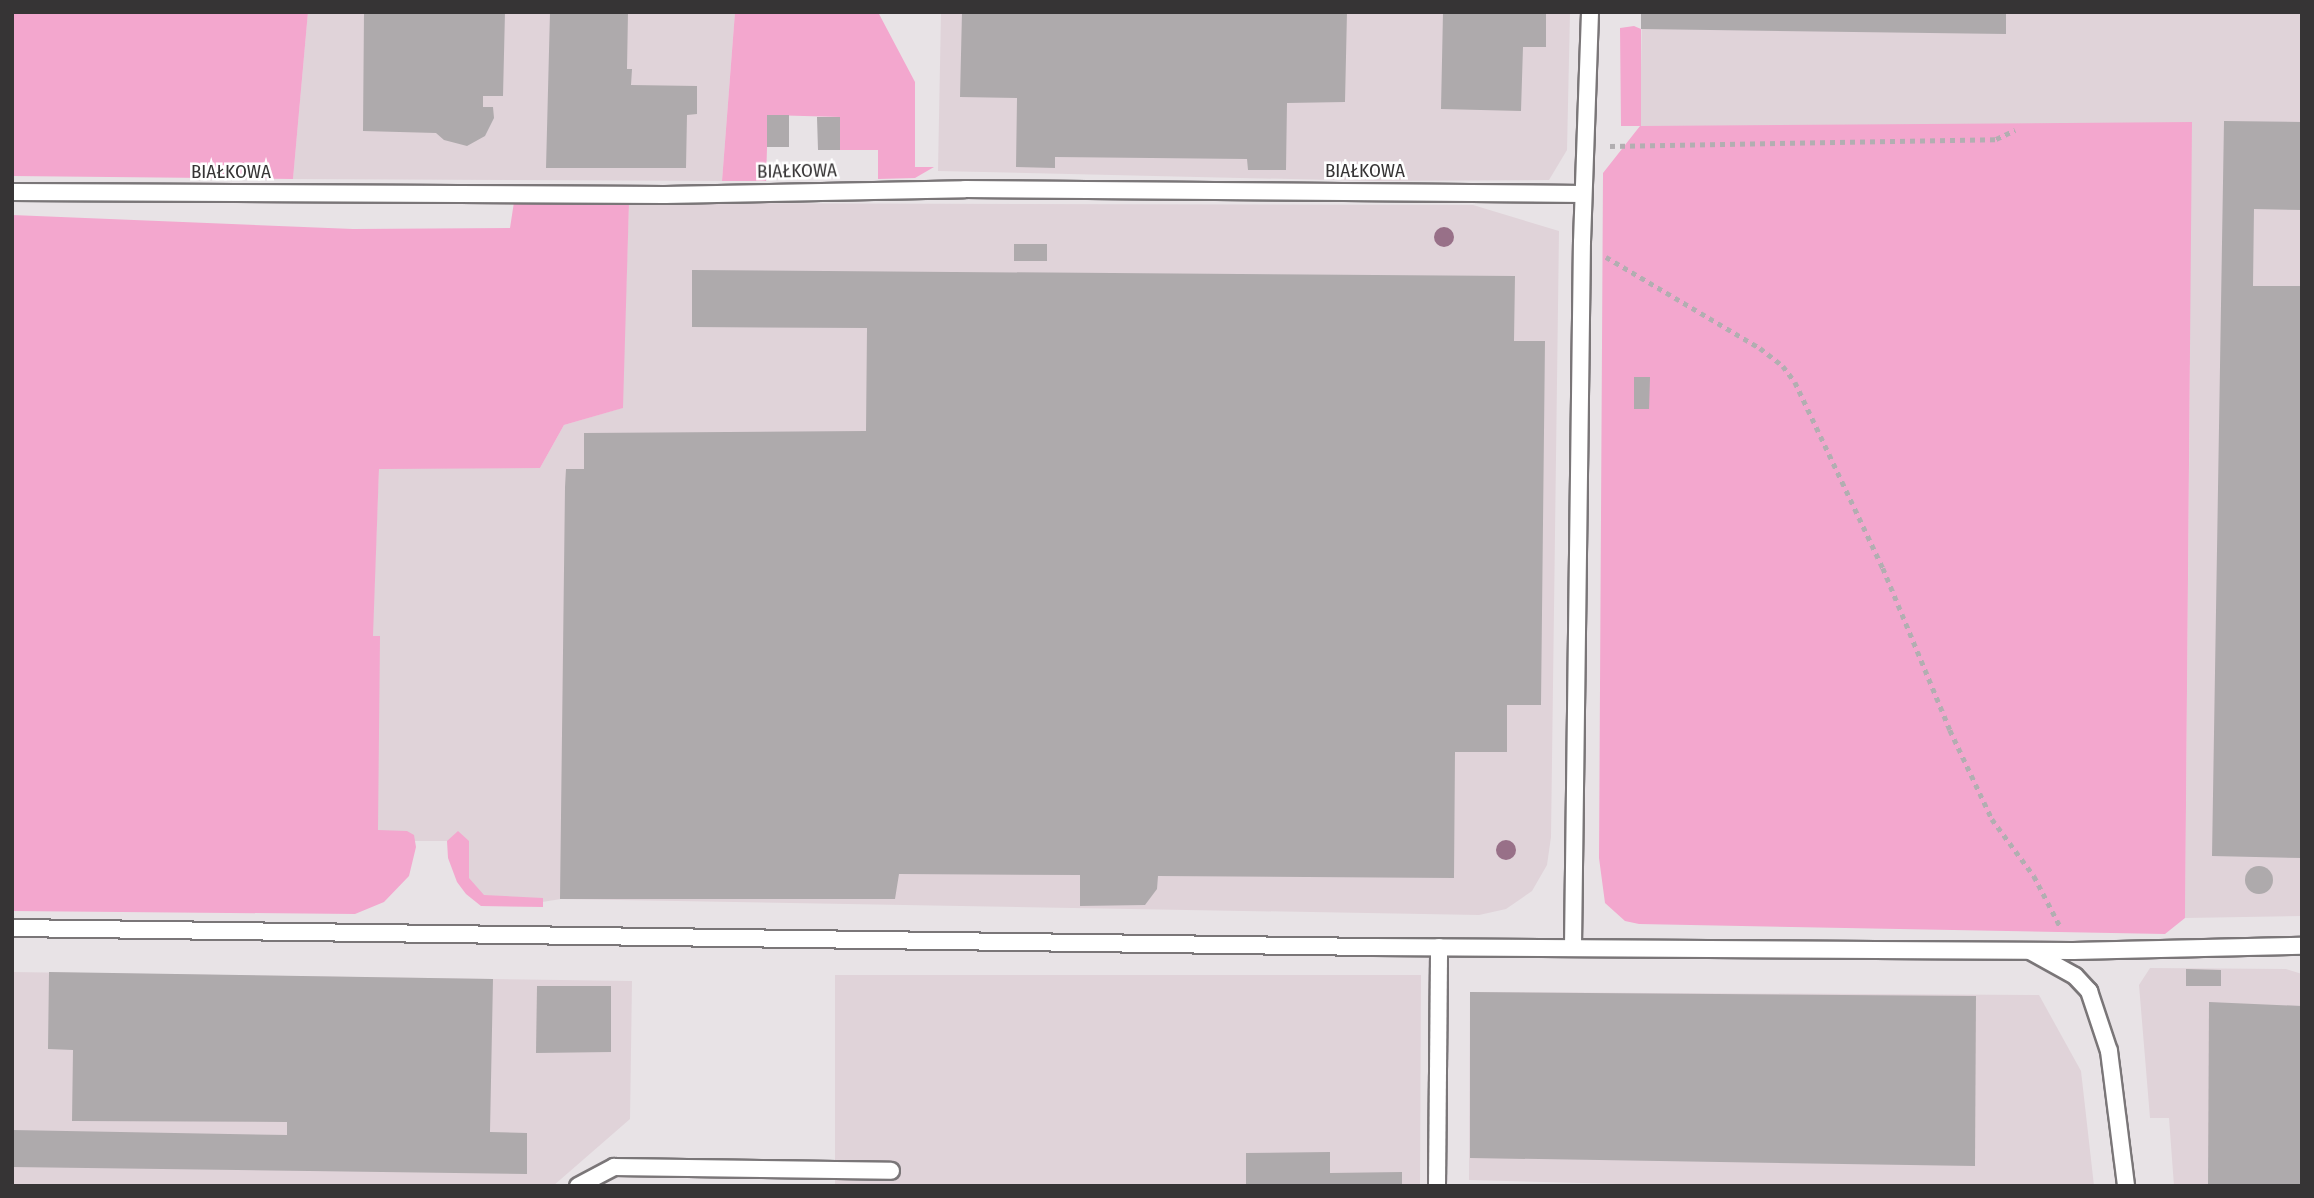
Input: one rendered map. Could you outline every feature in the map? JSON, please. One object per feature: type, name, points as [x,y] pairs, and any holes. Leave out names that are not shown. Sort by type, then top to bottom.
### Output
[{"type":"lane","points":[[1573,946],[1583,194],[1590,12]]},
{"type":"lane","name":"BIAŁKOWA","points":[[12,192],[665,195],[965,189],[1583,194]]},
{"type":"lane","points":[[12,928],[1440,947],[2073,951],[2302,946]]},
{"type":"lane","points":[[1437,1186],[1440,947]]},
{"type":"lane","points":[[2028,950],[2074,976],[2089,991],[2109,1051],[2126,1186]]},
{"type":"lane","points":[[578,1186],[614,1167],[891,1171]]},
{"type":"path","points":[[1585,146],[1996,139],[2015,131]]},
{"type":"path","points":[[1583,242],[1760,348],[1783,366],[1794,382],[1883,568],[1950,730],[1992,819],[2034,876],[2073,951]]},
{"type":"shaded area","points":[[12,12],[308,12],[293,179],[12,176]]},
{"type":"shaded area","points":[[308,12],[735,12],[722,181],[293,179]]},
{"type":"shaded area","points":[[735,12],[878,12],[915,82],[915,167],[934,167],[915,178],[878,179],[878,150],[840,150],[840,117],[768,115],[766,181],[722,181]]},
{"type":"shaded area","points":[[941,12],[1570,12],[1567,150],[1549,180],[1376,181],[938,171]]},
{"type":"shaded area","points":[[1642,12],[2302,12],[2302,916],[2185,918],[2190,365],[1640,126]]},
{"type":"shaded area","points":[[1634,26],[1641,29],[1641,126],[2192,122],[2185,918],[2165,934],[1639,924],[1625,921],[1605,903],[1599,858],[1603,173],[1640,126],[1621,126],[1620,28]]},
{"type":"shaded area","points":[[514,202],[629,203],[623,408],[564,425],[540,468],[379,469],[373,636],[380,636],[378,830],[407,831],[414,835],[416,847],[409,876],[384,902],[355,914],[12,911],[12,215],[353,229],[510,228]]},
{"type":"shaded area","points":[[629,203],[1473,205],[1559,231],[1551,837],[1547,865],[1532,891],[1506,909],[1479,915],[561,899],[542,902],[478,899],[451,841],[364,841],[379,468],[540,468],[564,425],[622,408]]},
{"type":"shaded area","points":[[458,831],[469,841],[469,878],[484,895],[543,898],[543,907],[481,906],[466,894],[457,882],[448,858],[447,841]]},
{"type":"shaded area","points":[[2150,968],[2286,969],[2302,974],[2302,1186],[2174,1186],[2169,1118],[2150,1118],[2139,985]]},
{"type":"shaded area","points":[[12,972],[632,981],[630,1119],[553,1186],[12,1186]]},
{"type":"shaded area","points":[[835,975],[1421,975],[1420,1186],[835,1186]]},
{"type":"shaded area","points":[[1470,992],[2039,995],[2081,1071],[2094,1186],[1694,1186],[1469,1180]]},
{"type":"building","points":[[364,12],[505,12],[503,96],[483,96],[483,107],[493,107],[494,118],[485,136],[467,146],[444,140],[436,133],[363,131]]},
{"type":"building","points":[[550,12],[628,12],[627,69],[632,69],[631,85],[697,86],[697,114],[687,115],[686,168],[546,168]]},
{"type":"building","points":[[962,12],[1347,12],[1345,102],[1287,103],[1286,170],[1248,170],[1247,159],[1055,157],[1055,168],[1016,167],[1017,98],[960,97]]},
{"type":"building","points":[[1443,12],[1546,12],[1546,47],[1523,47],[1521,111],[1441,109]]},
{"type":"building","points":[[1641,12],[2006,12],[2006,34],[1641,29]]},
{"type":"building","points":[[767,115],[789,115],[789,147],[767,147]]},
{"type":"building","points":[[817,117],[840,117],[840,150],[818,150]]},
{"type":"building","points":[[2224,121],[2302,122],[2302,210],[2254,209],[2253,286],[2302,286],[2302,858],[2212,856]]},
{"type":"building","points":[[1014,244],[1047,244],[1047,261],[1014,261]]},
{"type":"building","points":[[692,270],[1515,276],[1514,341],[1545,341],[1541,705],[1507,705],[1507,752],[1455,752],[1454,878],[1158,876],[1157,889],[1145,905],[1080,906],[1080,875],[899,874],[895,899],[560,899],[565,487],[566,469],[584,469],[584,433],[866,431],[867,328],[692,327]]},
{"type":"building","points":[[1634,377],[1650,377],[1649,409],[1634,409]]},
{"type":"building","points":[[2259,866],[2269,870],[2273,880],[2269,890],[2259,894],[2249,890],[2245,880],[2249,870]]},
{"type":"building","points":[[2186,969],[2221,970],[2221,986],[2186,986]]},
{"type":"building","points":[[49,972],[493,979],[490,1132],[527,1133],[527,1174],[12,1167],[12,1130],[287,1135],[287,1122],[72,1121],[73,1050],[48,1049]]},
{"type":"building","points":[[537,986],[611,986],[611,1052],[536,1053]]},
{"type":"building","points":[[1470,992],[1976,996],[1975,1166],[1470,1158]]},
{"type":"building","points":[[2209,1002],[2302,1006],[2302,1186],[2208,1186]]},
{"type":"building","points":[[1330,1152],[1330,1173],[1402,1172],[1402,1186],[1246,1186],[1246,1153]]}]
